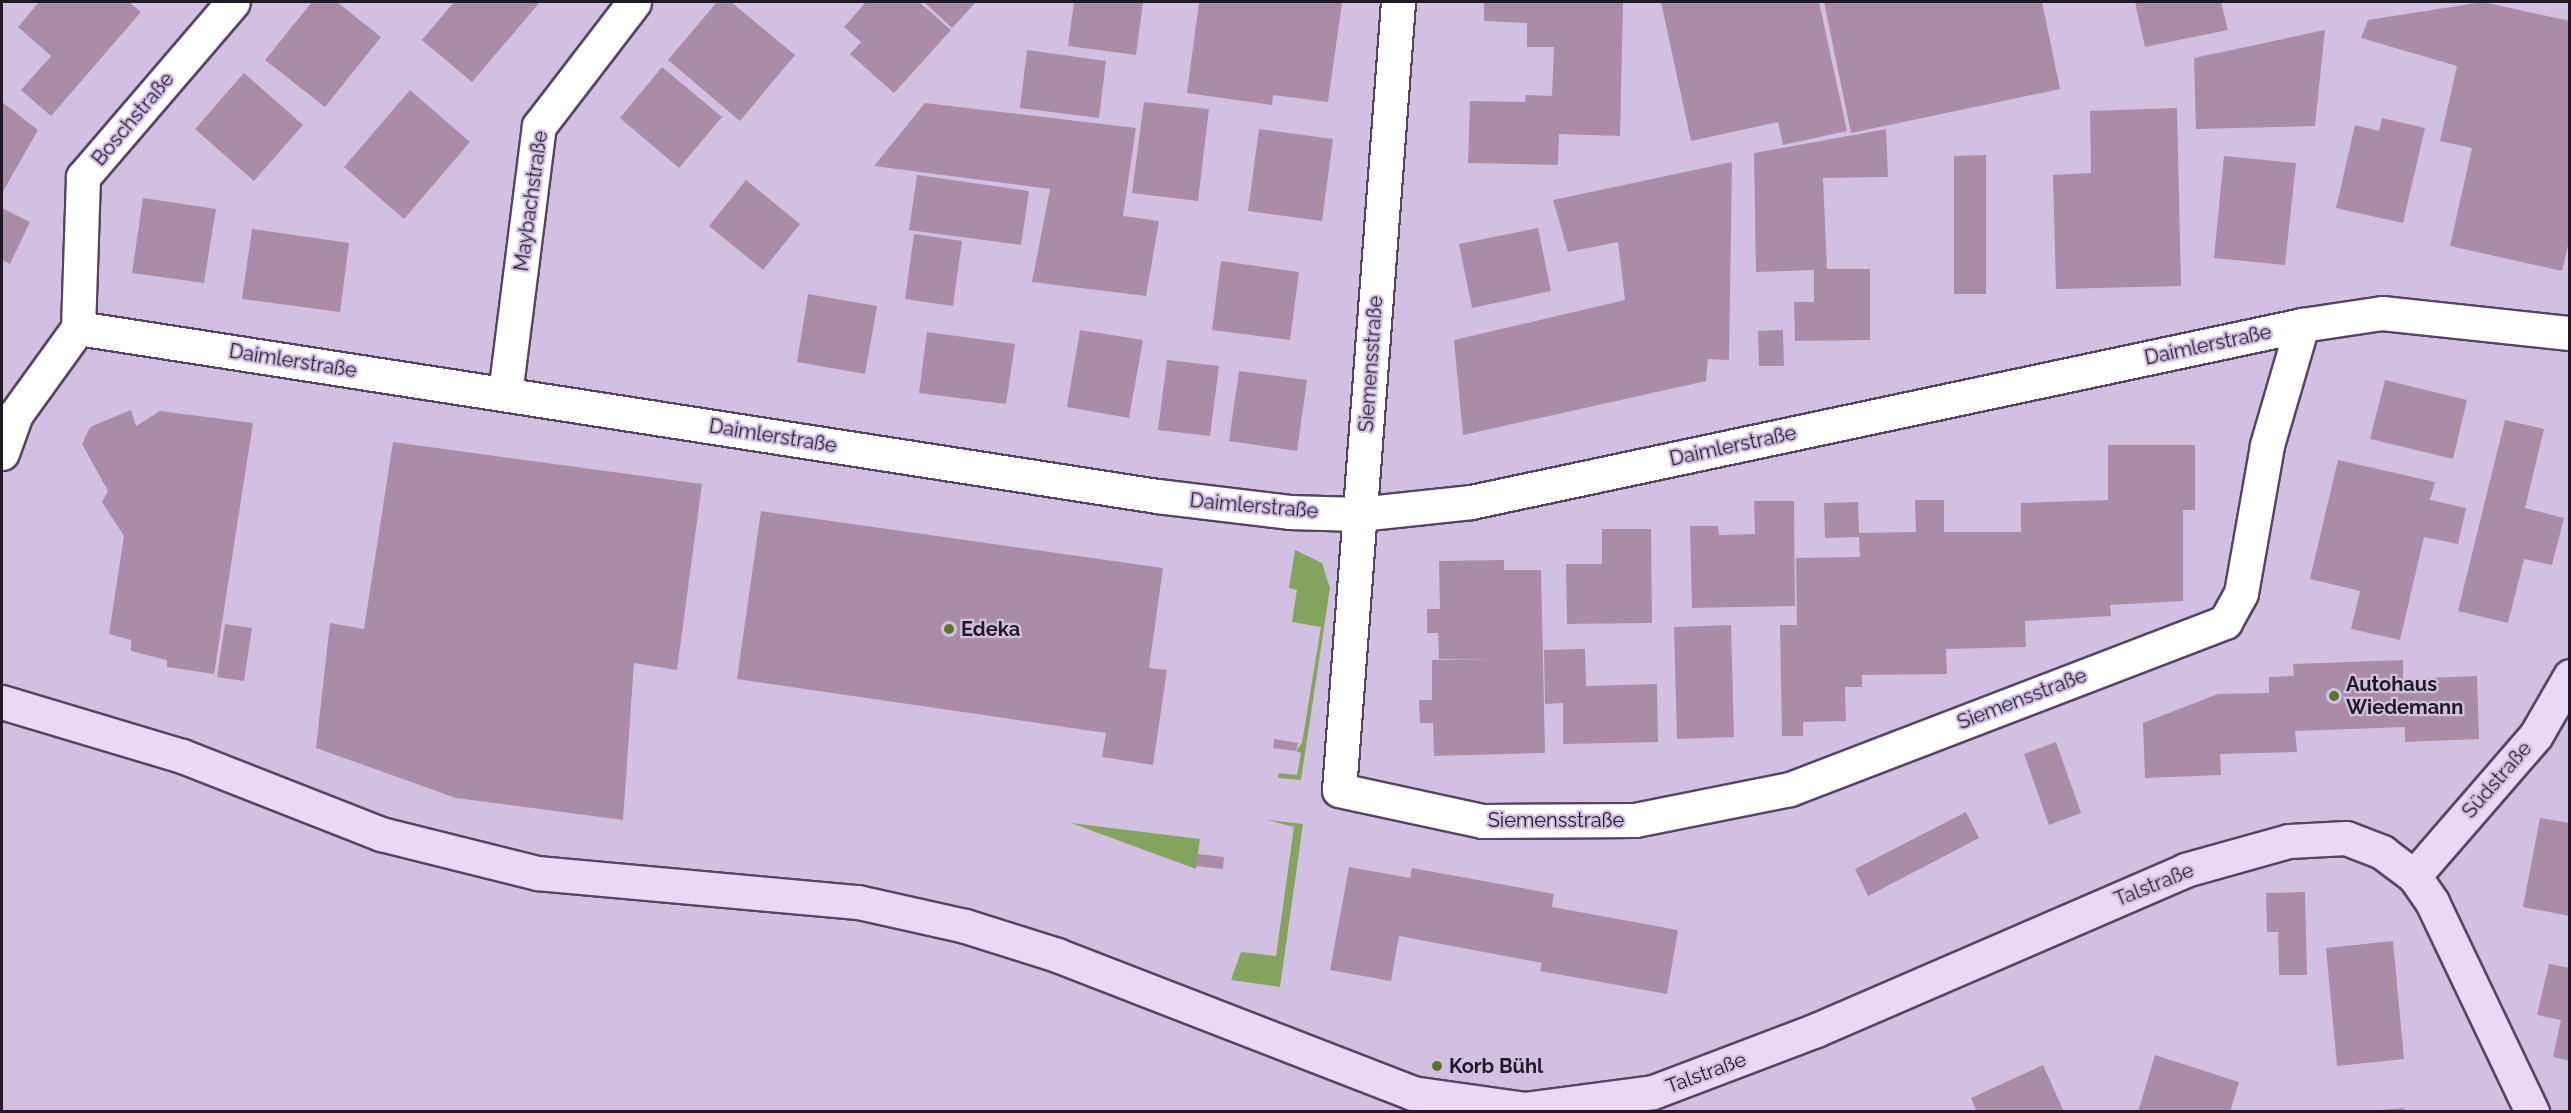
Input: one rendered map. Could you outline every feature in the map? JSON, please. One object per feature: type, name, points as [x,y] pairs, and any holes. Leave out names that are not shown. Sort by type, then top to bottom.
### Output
[{"type":"street","name":"Boschstraße","points":[[78,328],[83,177],[233,2]]},
{"type":"street","name":"Maybachstraße","points":[[505,393],[539,126],[634,2]]},
{"type":"street","name":"Siemensstraße","points":[[1398,2],[1339,790],[1482,821],[1635,820],[1790,789],[2225,622],[2241,593],[2267,445],[2302,325]]},
{"type":"street","name":"Daimlerstraße","points":[[78,328],[1157,496],[1289,512],[1359,513],[1471,502],[2302,325],[2382,313],[2570,333]]},
{"type":"street","points":[[2,453],[16,414],[78,328]]},
{"type":"street","name":"Südstraße","points":[[2414,876],[2536,735],[2570,676]]},
{"type":"street","name":"Talstraße","points":[[2,702],[182,756],[381,834],[537,873],[858,902],[965,926],[1056,955],[1412,1093],[1524,1108],[1654,1102],[2186,870],[2318,836],[2346,838],[2382,852],[2414,876],[2432,902],[2528,1109]]},
{"type":"green space","points":[[1295,550],[1322,563],[1330,588],[1301,780],[1278,778],[1279,773],[1297,775],[1301,753],[1296,751],[1302,743],[1321,627],[1292,622],[1297,590],[1289,588]]},
{"type":"green space","points":[[1267,820],[1303,824],[1280,987],[1231,980],[1241,952],[1276,956],[1294,827]]},
{"type":"green space","points":[[1071,823],[1200,839],[1196,869]]},
{"type":"building","points":[[39,2],[129,2],[141,12],[51,116],[21,90],[51,56],[18,27]]},
{"type":"building","points":[[312,2],[337,2],[381,37],[325,107],[265,60]]},
{"type":"building","points":[[454,2],[540,2],[472,82],[422,40]]},
{"type":"building","points":[[717,2],[731,2],[795,55],[740,121],[668,60]]},
{"type":"building","points":[[866,2],[919,2],[951,30],[894,93],[850,54],[861,42],[844,27]]},
{"type":"building","points":[[924,2],[976,2],[952,28]]},
{"type":"building","points":[[1074,2],[1143,2],[1136,55],[1068,46]]},
{"type":"building","points":[[1199,2],[1342,3],[1328,102],[1273,95],[1272,105],[1187,93]]},
{"type":"building","points":[[1484,2],[1623,2],[1620,136],[1559,134],[1558,165],[1468,163],[1470,101],[1525,102],[1526,95],[1552,96],[1554,47],[1527,47],[1527,23],[1484,21]]},
{"type":"building","points":[[1661,2],[1819,2],[1847,131],[1783,145],[1778,122],[1691,141]]},
{"type":"building","points":[[1824,2],[2042,2],[2060,89],[1851,133]]},
{"type":"building","points":[[2135,2],[2221,2],[2228,30],[2145,47]]},
{"type":"building","points":[[2483,2],[2570,21],[2570,237],[2562,271],[2450,246],[2472,148],[2440,141],[2457,66],[2361,38],[2368,20]]},
{"type":"building","points":[[2325,30],[2315,126],[2196,129],[2194,58]]},
{"type":"building","points":[[1027,50],[1106,61],[1099,118],[1020,108]]},
{"type":"building","points":[[662,67],[722,117],[679,168],[620,118]]},
{"type":"building","points":[[244,73],[303,125],[254,181],[195,129]]},
{"type":"building","points":[[410,90],[470,142],[404,219],[344,167]]},
{"type":"building","points":[[2,102],[38,130],[2,193]]},
{"type":"building","points":[[1144,102],[1209,109],[1198,201],[1132,193]]},
{"type":"building","points":[[925,103],[1136,128],[1123,216],[1159,221],[1146,296],[1032,282],[1050,189],[874,166]]},
{"type":"building","points":[[2177,108],[2181,286],[2056,289],[2053,175],[2091,173],[2090,111]]},
{"type":"building","points":[[2382,118],[2425,128],[2403,223],[2336,208],[2355,125],[2379,131]]},
{"type":"building","points":[[1259,129],[1333,139],[1322,221],[1248,211]]},
{"type":"building","points":[[1886,129],[1888,177],[1823,178],[1827,269],[1870,269],[1870,340],[1795,341],[1794,302],[1814,302],[1814,270],[1756,272],[1754,153]]},
{"type":"building","points":[[1986,155],[1986,294],[1954,294],[1954,156]]},
{"type":"building","points":[[2224,156],[2296,163],[2285,265],[2214,258]]},
{"type":"building","points":[[1732,162],[1729,360],[1708,359],[1706,381],[1463,435],[1454,340],[1625,300],[1618,242],[1568,252],[1553,200]]},
{"type":"building","points":[[917,175],[1029,191],[1021,245],[909,230]]},
{"type":"building","points":[[746,180],[800,224],[763,270],[709,226]]},
{"type":"building","points":[[143,198],[216,209],[204,283],[132,273]]},
{"type":"building","points":[[2,208],[30,222],[10,264],[2,260]]},
{"type":"building","points":[[1538,228],[1551,291],[1472,308],[1459,244]]},
{"type":"building","points":[[252,229],[349,243],[340,312],[242,299]]},
{"type":"building","points":[[914,234],[962,241],[953,306],[905,299]]},
{"type":"building","points":[[1221,261],[1299,272],[1290,340],[1212,330]]},
{"type":"building","points":[[808,294],[877,306],[865,374],[797,362]]},
{"type":"building","points":[[1080,330],[1143,340],[1129,418],[1067,407]]},
{"type":"building","points":[[1783,330],[1784,366],[1759,366],[1758,331]]},
{"type":"building","points":[[927,332],[1015,344],[1006,404],[919,393]]},
{"type":"building","points":[[1167,360],[1219,366],[1210,436],[1158,430]]},
{"type":"building","points":[[1239,371],[1307,380],[1297,451],[1229,441]]},
{"type":"building","points":[[2385,380],[2467,400],[2453,459],[2370,439]]},
{"type":"building","points":[[131,410],[136,426],[160,411],[253,423],[214,674],[167,667],[167,660],[131,651],[131,640],[109,634],[124,536],[102,502],[108,491],[82,444],[90,427]]},
{"type":"building","points":[[2505,420],[2544,429],[2525,508],[2564,518],[2552,565],[2524,559],[2508,623],[2458,611]]},
{"type":"building","points":[[393,442],[702,484],[677,670],[634,663],[623,820],[456,798],[316,748],[330,623],[364,629]]},
{"type":"building","points":[[2108,445],[2195,445],[2195,510],[2183,510],[2183,601],[2110,605],[2111,616],[2025,621],[2026,647],[1946,649],[1947,674],[1862,675],[1862,687],[1845,687],[1846,721],[1803,722],[1803,736],[1782,736],[1780,625],[1797,625],[1796,558],[1860,557],[1859,537],[1825,538],[1824,503],[1858,502],[1859,533],[1916,532],[1915,500],[1944,500],[1944,532],[2021,532],[2021,503],[2108,500]]},
{"type":"building","points":[[2338,460],[2435,482],[2430,500],[2466,508],[2458,544],[2424,537],[2400,640],[2351,629],[2360,591],[2310,579]]},
{"type":"building","points":[[1754,501],[1794,501],[1795,606],[1692,608],[1690,526],[1718,526],[1719,535],[1755,534]]},
{"type":"building","name":"Edeka","points":[[761,511],[1163,568],[1149,668],[1167,670],[1153,765],[1102,757],[1106,733],[737,679]]},
{"type":"building","points":[[1602,529],[1651,529],[1652,623],[1567,624],[1566,564],[1602,564]]},
{"type":"building","points":[[1504,560],[1504,570],[1541,570],[1545,753],[1434,756],[1433,723],[1420,723],[1419,700],[1432,700],[1432,660],[1493,659],[1439,659],[1438,633],[1427,633],[1427,609],[1440,609],[1439,561]]},
{"type":"building","points":[[225,624],[252,628],[244,681],[217,677]]},
{"type":"building","points":[[1731,625],[1734,737],[1677,739],[1674,627]]},
{"type":"building","points":[[1585,649],[1586,686],[1657,684],[1658,742],[1563,744],[1563,703],[1545,704],[1544,650]]},
{"type":"building","points":[[2403,660],[2403,679],[2477,676],[2479,739],[2405,742],[2405,727],[2295,731],[2297,752],[2220,754],[2221,775],[2145,778],[2143,723],[2218,694],[2269,693],[2269,677],[2294,676],[2293,664]]},
{"type":"building","points":[[1274,739],[1298,743],[1296,751],[1273,748]]},
{"type":"building","points":[[2056,742],[2081,813],[2049,825],[2024,754]]},
{"type":"building","points":[[1966,812],[1979,838],[1868,896],[1855,869]]},
{"type":"building","points":[[2540,818],[2570,823],[2570,916],[2523,907]]},
{"type":"building","points":[[1198,854],[1224,857],[1223,869],[1196,866]]},
{"type":"building","points":[[1349,867],[1410,878],[1412,868],[1554,894],[1552,907],[1678,930],[1667,994],[1540,971],[1542,963],[1399,936],[1391,981],[1330,970]]},
{"type":"building","points":[[2305,892],[2307,975],[2279,975],[2278,932],[2267,932],[2266,893]]},
{"type":"building","points":[[2393,941],[2404,1059],[2337,1066],[2326,948]]},
{"type":"building","points":[[2549,964],[2570,968],[2570,1061],[2553,1057],[2561,1020],[2537,1015]]},
{"type":"building","points":[[2155,1055],[2239,1082],[2230,1112],[2138,1112]]},
{"type":"building","points":[[2043,1065],[2064,1112],[1977,1112],[1971,1098]]},
{"type":"building","points":[[2404,1108],[2405,1112],[2380,1112],[2380,1110]]},
{"type":"place","name":"Edeka","points":[[949,629]]},
{"type":"place","name":"Autohaus Wiedemann","points":[[2334,696]]},
{"type":"place","name":"Korb Bühl","points":[[1437,1066]]}]
